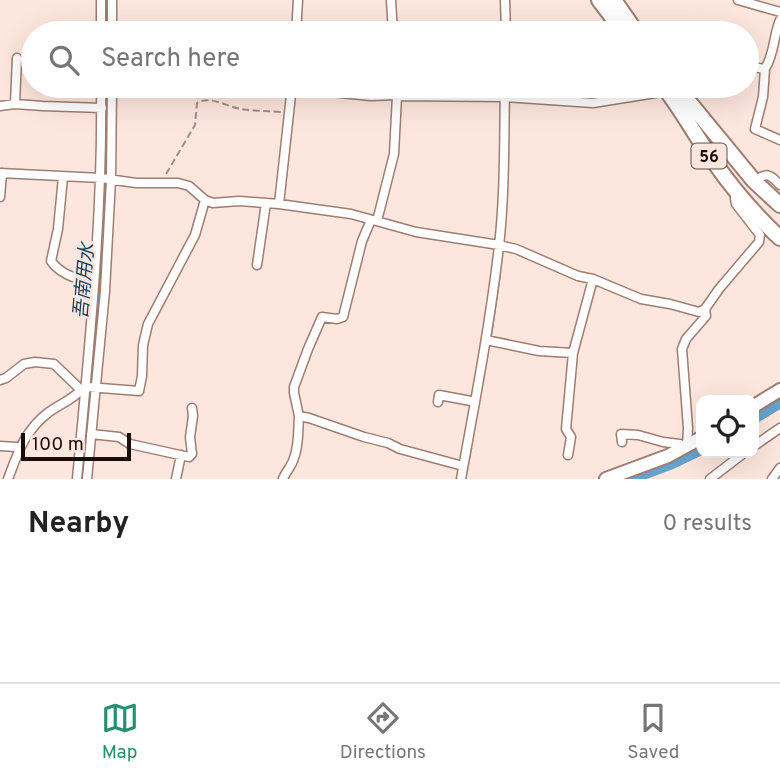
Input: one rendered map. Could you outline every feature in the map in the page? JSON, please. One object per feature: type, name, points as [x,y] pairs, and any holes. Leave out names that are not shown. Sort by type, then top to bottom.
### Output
[{"type":"highway","points":[[599,0],[615,21]]},
{"type":"highway","points":[[614,0],[629,21]]},
{"type":"highway","name":"56","points":[[677,98],[711,159],[737,194],[780,238]]},
{"type":"highway","name":"56","points":[[680,98],[754,181],[780,205]]},
{"type":"main road","points":[[759,403],[780,390]]},
{"type":"main road","points":[[606,479],[644,466],[696,441]]},
{"type":"street","points":[[101,0],[101,21]]},
{"type":"street","points":[[112,0],[112,21]]},
{"type":"street","points":[[297,21],[299,0]]},
{"type":"street","points":[[391,0],[392,21]]},
{"type":"street","points":[[505,0],[506,21]]},
{"type":"street","points":[[738,0],[780,12]]},
{"type":"street","points":[[780,20],[775,45],[765,69],[764,97],[755,130],[780,140]]},
{"type":"street","points":[[15,104],[17,58]]},
{"type":"street","points":[[759,68],[765,69]]},
{"type":"street","points":[[77,479],[105,291],[106,179],[102,98]]},
{"type":"street","points":[[87,479],[91,434],[89,387],[94,282],[106,179],[111,98]]},
{"type":"street","points":[[279,204],[291,98]]},
{"type":"street","points":[[283,479],[296,455],[299,416],[293,393],[322,317],[343,317],[362,241],[374,221],[394,154],[396,98]]},
{"type":"street","points":[[461,479],[486,340],[499,245],[505,98]]},
{"type":"street","points":[[520,98],[593,103],[621,98]]},
{"type":"street","points":[[0,106],[15,104],[102,108]]},
{"type":"street","points":[[0,197],[1,173],[136,183],[178,183],[189,186],[205,200],[213,203],[239,201],[279,204],[351,214],[416,232],[516,249],[578,276],[593,279],[642,299],[699,312],[705,309],[758,242],[760,235],[736,204],[737,194]]},
{"type":"street","points":[[754,181],[764,175],[770,175],[780,185]]},
{"type":"street","points":[[63,177],[58,229],[51,261],[56,268],[71,276],[94,282]]},
{"type":"street","points":[[0,380],[24,364],[35,362],[54,364],[89,387],[139,391],[143,345],[148,324],[195,235],[205,200]]},
{"type":"street","points":[[257,265],[265,203]]},
{"type":"street","points":[[568,455],[571,437],[566,429],[573,353],[593,279]]},
{"type":"street","points":[[622,442],[621,434],[638,435],[686,447],[688,428],[682,349],[686,339],[706,316],[705,309]]},
{"type":"street","points":[[486,340],[539,351],[573,353]]},
{"type":"street","points":[[8,479],[31,428],[89,387]]},
{"type":"street","points":[[438,402],[439,395],[475,403]]},
{"type":"street","points":[[91,434],[119,437],[131,444],[189,457],[192,454],[192,408]]},
{"type":"street","points":[[299,416],[400,449],[463,466]]},
{"type":"street","points":[[759,443],[780,428]]},
{"type":"street","points":[[0,446],[20,449]]},
{"type":"street","points":[[176,479],[181,456]]},
{"type":"street","points":[[710,479],[737,458]]},
{"type":"street","points":[[772,479],[780,468]]},
{"type":"path","points":[[164,183],[167,172],[195,125],[197,103],[200,101],[224,103],[240,109],[290,112]]},
{"type":"waterway","name":"吾南用水","points":[[107,0],[107,21]]},
{"type":"waterway","name":"吾南用水","points":[[82,479],[103,233],[107,98]]},
{"type":"waterway","points":[[491,335],[500,272]]},
{"type":"waterway","points":[[759,414],[780,401]]},
{"type":"waterway","points":[[465,479],[471,448]]},
{"type":"waterway","points":[[627,479],[696,450]]}]
